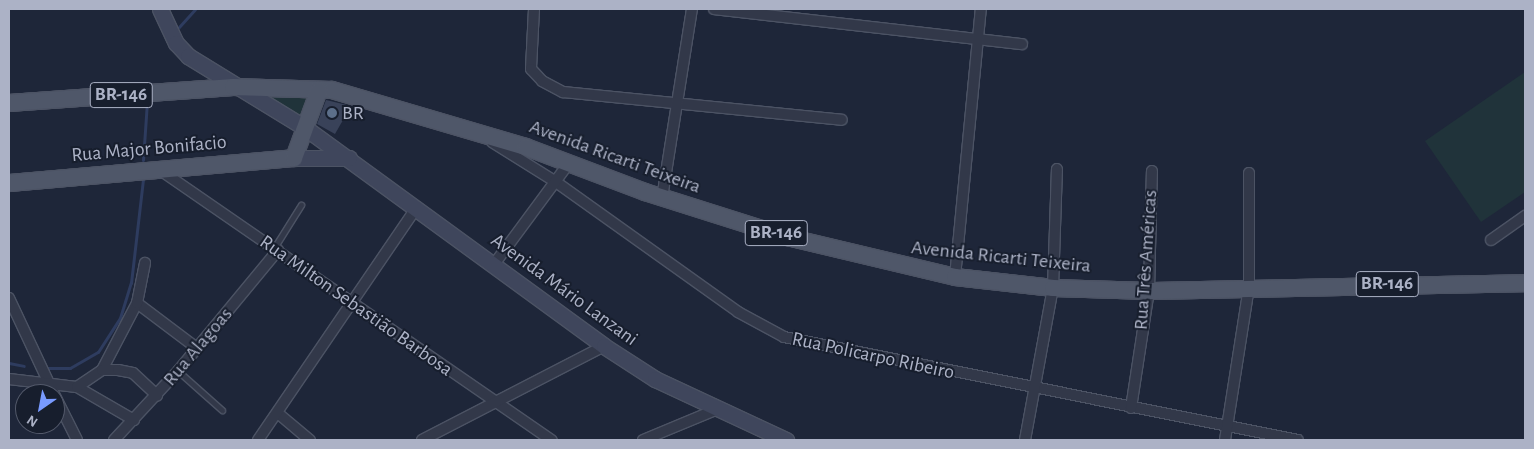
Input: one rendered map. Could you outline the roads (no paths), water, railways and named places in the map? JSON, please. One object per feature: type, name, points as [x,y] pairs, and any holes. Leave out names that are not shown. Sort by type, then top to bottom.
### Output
[{"type":"main road","name":"BR-146","points":[[9,103],[233,86],[319,90]]},
{"type":"main road","name":"Avenida Ricarti Teixeira","points":[[319,90],[355,94],[569,163],[662,198],[850,254],[955,277],[1053,288],[1149,290],[1249,286],[1525,283]]},
{"type":"main road","points":[[294,158],[304,126],[319,90]]},
{"type":"main road","name":"Rua Major Bonifacio","points":[[9,183],[294,158]]},
{"type":"street","name":"Avenida Mário Lanzani","points":[[160,9],[176,43],[188,56],[233,86],[304,126],[494,263],[604,346],[715,410],[771,437],[786,440]]},
{"type":"street","points":[[534,9],[532,69],[542,81],[563,92],[842,120]]},
{"type":"street","points":[[662,198],[679,104],[692,9]]},
{"type":"street","points":[[714,9],[978,41],[1022,44]]},
{"type":"street","points":[[955,277],[981,9]]},
{"type":"street","name":"Rua Policarpo Ribeiro","points":[[474,131],[556,182],[738,312],[784,337],[1034,389],[1298,440]]},
{"type":"street","name":"Rua Major Bonifacio","points":[[294,158],[349,158]]},
{"type":"street","points":[[494,263],[569,163]]},
{"type":"street","points":[[1025,440],[1053,288],[1057,169]]},
{"type":"street","name":"Rua Milton Sebastião Barbosa","points":[[160,170],[496,404],[552,440]]},
{"type":"street","name":"Rua Três Américas","points":[[1131,408],[1149,290],[1152,171]]},
{"type":"street","points":[[1225,440],[1249,286],[1249,173]]},
{"type":"street","points":[[258,440],[280,415],[417,207]]},
{"type":"street","points":[[1491,240],[1525,216]]},
{"type":"street","name":"Rua Alagoas","points":[[114,440],[198,349],[276,249]]},
{"type":"street","points":[[65,390],[77,387],[102,370],[137,303],[145,263]]},
{"type":"street","points":[[9,298],[49,384]]},
{"type":"street","points":[[137,303],[198,349]]},
{"type":"street","points":[[422,440],[496,404],[604,346]]},
{"type":"street","points":[[102,370],[133,374],[157,395]]},
{"type":"street","points":[[9,379],[26,384]]},
{"type":"street","points":[[77,387],[134,420]]},
{"type":"street","points":[[643,440],[715,410]]},
{"type":"street","points":[[280,415],[310,440]]},
{"type":"street","points":[[65,416],[77,440]]},
{"type":"lane","points":[[276,249],[301,205]]},
{"type":"lane","points":[[178,372],[222,410]]},
{"type":"waterway","points":[[179,27],[195,9]]},
{"type":"waterway","points":[[143,160],[147,101]]},
{"type":"waterway","points":[[48,368],[70,368],[98,352],[120,318],[131,283],[143,180]]},
{"type":"waterway","points":[[9,363],[24,366]]},
{"type":"place","name":"BR","points":[[332,113]]}]
